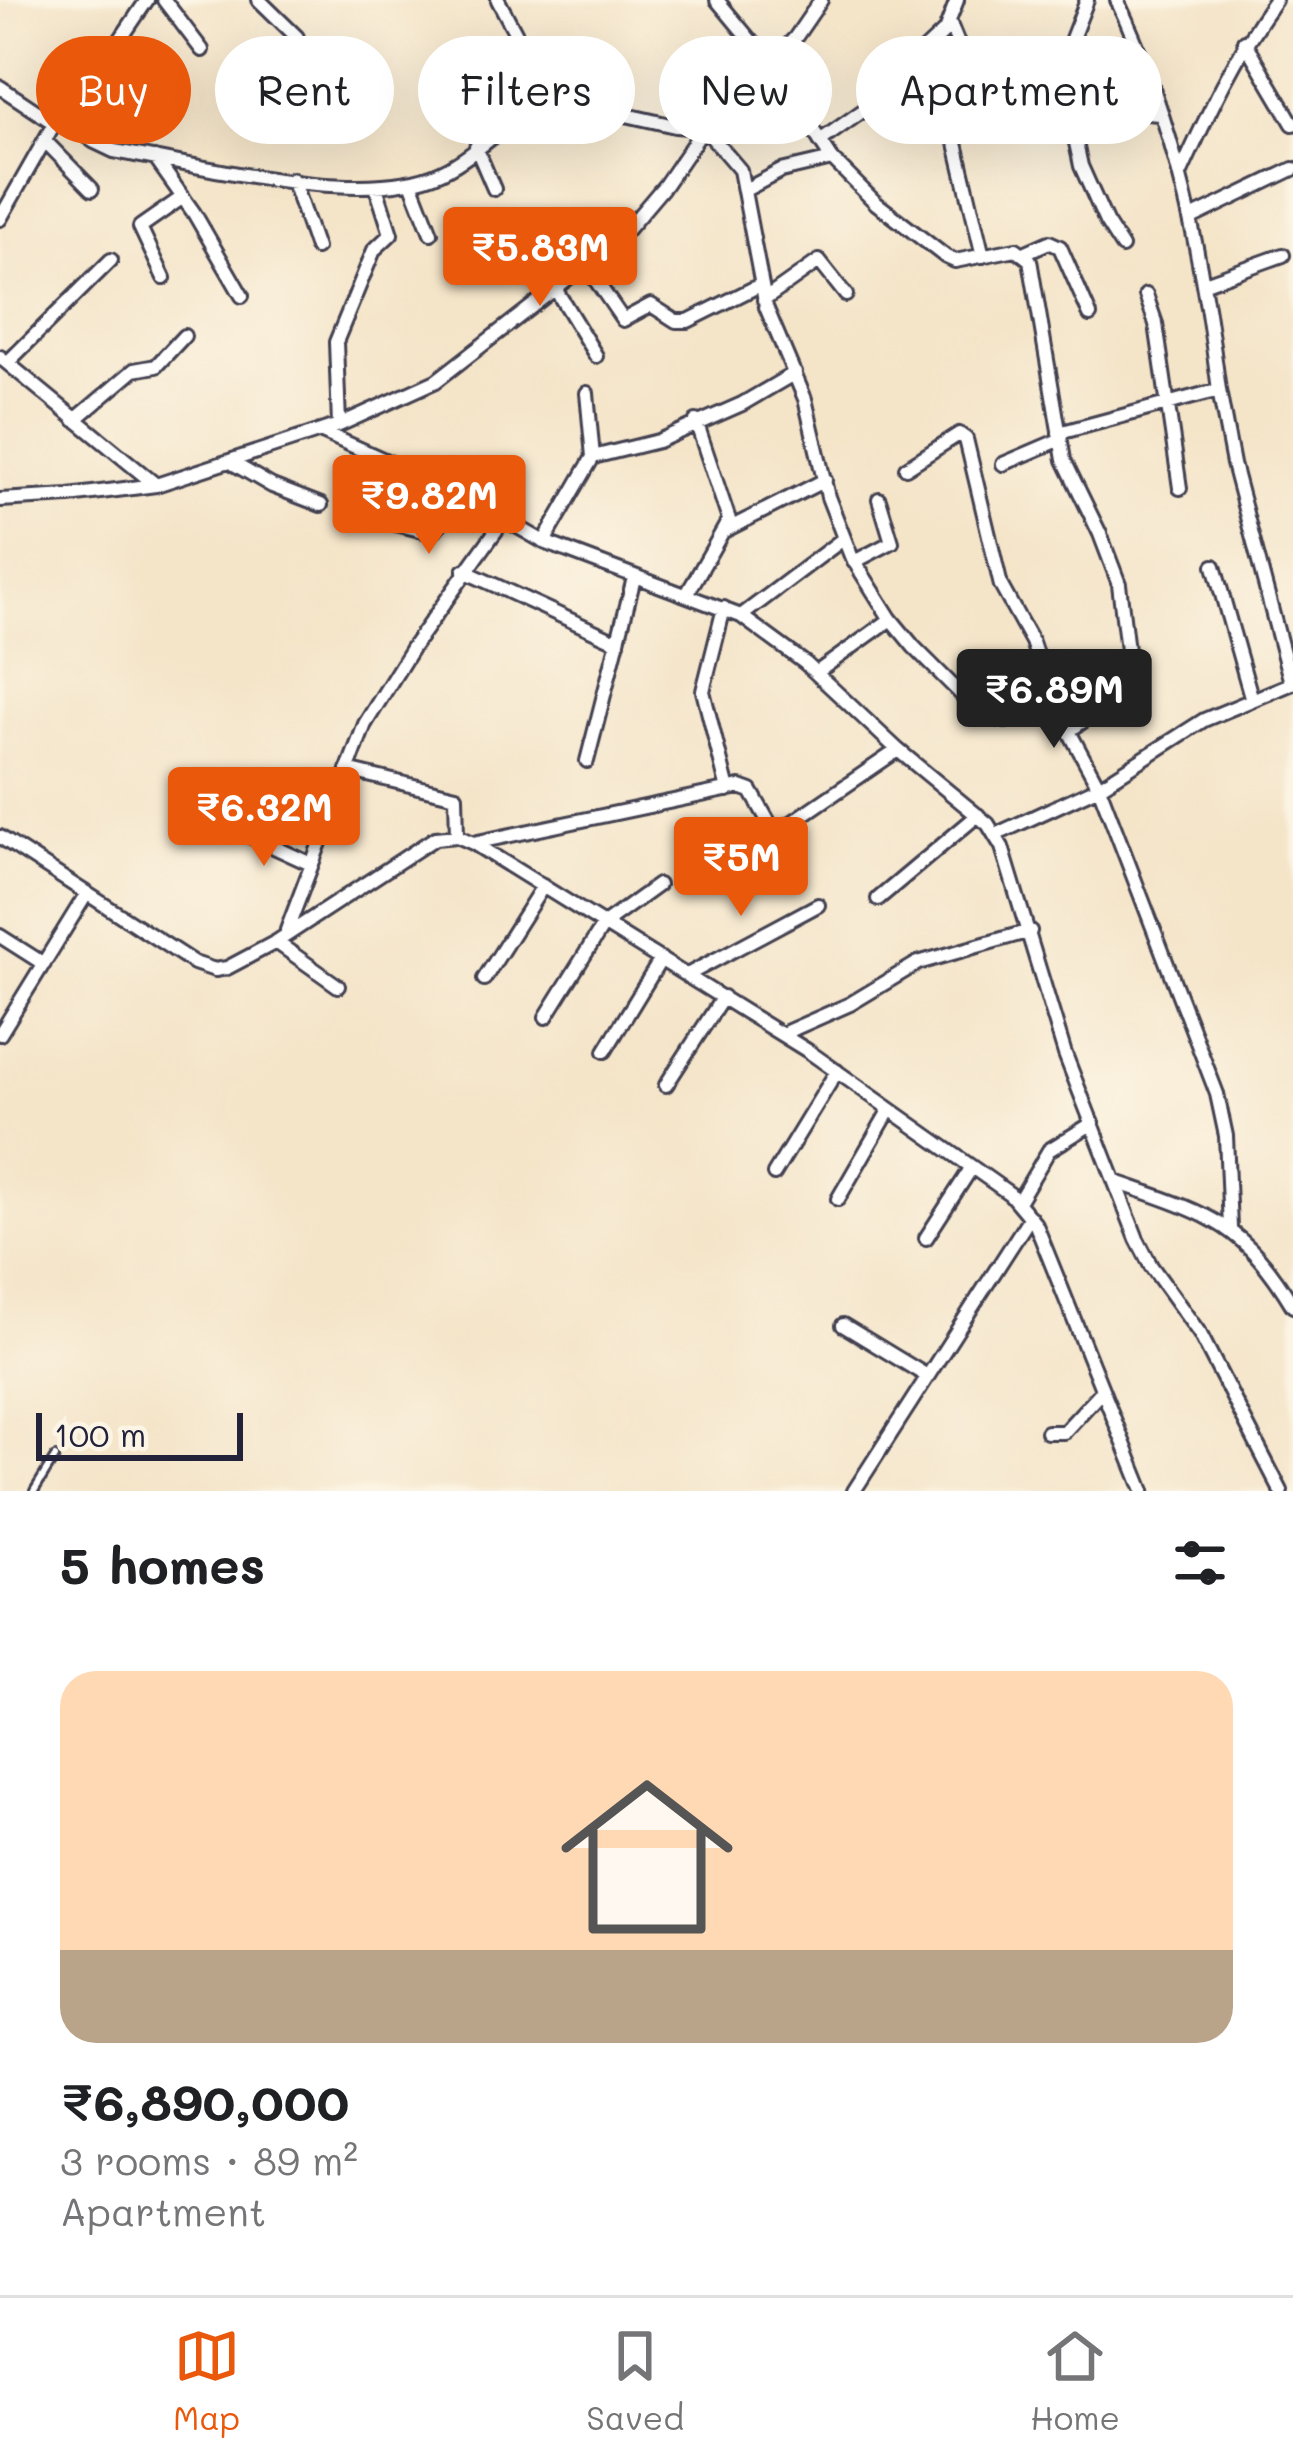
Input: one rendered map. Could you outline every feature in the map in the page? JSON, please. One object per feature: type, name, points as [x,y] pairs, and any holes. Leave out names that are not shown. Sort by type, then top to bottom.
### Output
[{"type":"street","points":[[121,36],[147,0]]},
{"type":"street","points":[[164,0],[202,50]]},
{"type":"street","points":[[259,0],[296,36]]},
{"type":"street","points":[[498,0],[517,36]]},
{"type":"street","points":[[796,36],[821,0]]},
{"type":"street","points":[[937,36],[950,24],[957,0]]},
{"type":"street","points":[[1074,36],[1087,0]]},
{"type":"street","points":[[1117,0],[1134,36]]},
{"type":"street","points":[[1180,175],[1244,41],[1275,0]]},
{"type":"street","points":[[724,2],[749,36]]},
{"type":"street","points":[[950,24],[955,36]]},
{"type":"street","points":[[1244,41],[1291,117]]},
{"type":"street","points":[[0,87],[36,107]]},
{"type":"street","points":[[997,834],[1099,788],[1204,720],[1292,683],[1233,464],[1205,283],[1162,120]]},
{"type":"street","points":[[0,219],[43,144]]},
{"type":"street","points":[[48,144],[92,189]]},
{"type":"street","points":[[97,144],[155,158],[376,187],[439,173],[480,144]]},
{"type":"street","points":[[0,500],[156,485],[339,425],[436,381],[608,250],[655,199],[693,144]]},
{"type":"street","points":[[719,144],[733,158],[746,190],[764,300],[812,422],[825,480],[854,562],[891,619],[966,699],[997,721],[1010,719],[1049,694]]},
{"type":"street","points":[[822,144],[876,203],[946,257],[955,261],[1016,249],[1030,260],[1067,470],[1119,584],[1128,659],[1121,696],[1070,730]]},
{"type":"street","points":[[956,144],[983,256]]},
{"type":"street","points":[[1076,144],[1081,166],[1122,247]]},
{"type":"street","points":[[476,147],[494,189]]},
{"type":"street","points":[[155,158],[242,296]]},
{"type":"street","points":[[746,190],[781,171],[832,159]]},
{"type":"street","points":[[1191,218],[1293,170]]},
{"type":"street","points":[[292,179],[316,248]]},
{"type":"street","points":[[411,182],[430,233]]},
{"type":"street","points":[[339,425],[336,342],[374,250],[392,234],[376,187]]},
{"type":"street","points":[[164,278],[140,227],[183,197]]},
{"type":"street","points":[[536,236],[556,290],[596,356]]},
{"type":"street","points":[[1024,253],[1049,242],[1060,247],[1090,315]]},
{"type":"street","points":[[1205,283],[1283,255]]},
{"type":"street","points":[[111,260],[3,360],[156,485]]},
{"type":"street","points":[[764,300],[819,261],[846,295]]},
{"type":"street","points":[[586,266],[623,320],[650,304],[676,321],[688,321],[760,285]]},
{"type":"street","points":[[1146,295],[1156,324],[1180,488]]},
{"type":"street","points":[[75,420],[134,370],[156,366],[184,336]]},
{"type":"street","points":[[592,457],[658,441],[742,404],[795,373]]},
{"type":"street","points":[[1003,464],[1059,436],[1219,390]]},
{"type":"street","points":[[544,542],[592,457],[587,393]]},
{"type":"street","points":[[687,594],[726,530],[728,511],[696,421]]},
{"type":"street","points":[[320,431],[464,496],[544,542],[740,616],[816,674],[997,834],[1065,1054],[1143,1254],[1200,1334],[1281,1491]]},
{"type":"street","points":[[906,468],[959,434],[964,436],[1001,586],[1032,642],[1049,694],[1099,788],[1217,1094],[1226,1136],[1230,1228]]},
{"type":"street","points":[[229,461],[272,486],[321,505]]},
{"type":"street","points":[[726,530],[825,480]]},
{"type":"street","points":[[364,516],[432,533],[464,496]]},
{"type":"street","points":[[854,562],[892,542],[879,499]]},
{"type":"street","points":[[281,937],[356,744],[394,676],[505,518]]},
{"type":"street","points":[[740,616],[843,539]]},
{"type":"street","points":[[1214,566],[1252,700]]},
{"type":"street","points":[[464,572],[617,642]]},
{"type":"street","points":[[587,761],[634,578]]},
{"type":"street","points":[[724,608],[704,691],[728,790]]},
{"type":"street","points":[[816,674],[891,619]]},
{"type":"street","points":[[776,830],[898,750]]},
{"type":"street","points":[[347,770],[456,796],[457,836]]},
{"type":"street","points":[[473,843],[740,787],[752,791],[778,838],[774,845],[710,876]]},
{"type":"street","points":[[878,899],[978,815]]},
{"type":"street","points":[[237,830],[311,864]]},
{"type":"street","points":[[0,837],[205,967],[227,968],[435,838],[457,836],[473,843],[782,1034],[1018,1202],[1030,1216],[1054,1268],[1143,1491]]},
{"type":"street","points":[[546,1017],[604,924],[658,885]]},
{"type":"street","points":[[484,980],[543,886]]},
{"type":"street","points":[[0,1034],[87,893]]},
{"type":"street","points":[[686,975],[818,905]]},
{"type":"street","points":[[782,1034],[850,1004],[918,962],[1030,931]]},
{"type":"street","points":[[0,936],[44,964]]},
{"type":"street","points":[[281,937],[338,986]]},
{"type":"street","points":[[604,1051],[662,959]]},
{"type":"street","points":[[665,1085],[723,998]]},
{"type":"street","points":[[774,1174],[837,1071]]},
{"type":"street","points":[[838,1199],[890,1109]]},
{"type":"street","points":[[1018,1202],[1049,1150],[1094,1123]]},
{"type":"street","points":[[926,1238],[972,1167]]},
{"type":"street","points":[[1116,1182],[1203,1212],[1230,1228],[1267,1266],[1293,1306]]},
{"type":"street","points":[[854,1491],[1030,1216]]},
{"type":"street","points":[[843,1325],[927,1376]]},
{"type":"street","points":[[1047,1432],[1064,1432],[1101,1392]]},
{"type":"lane","points":[[34,1491],[55,1457]]}]
